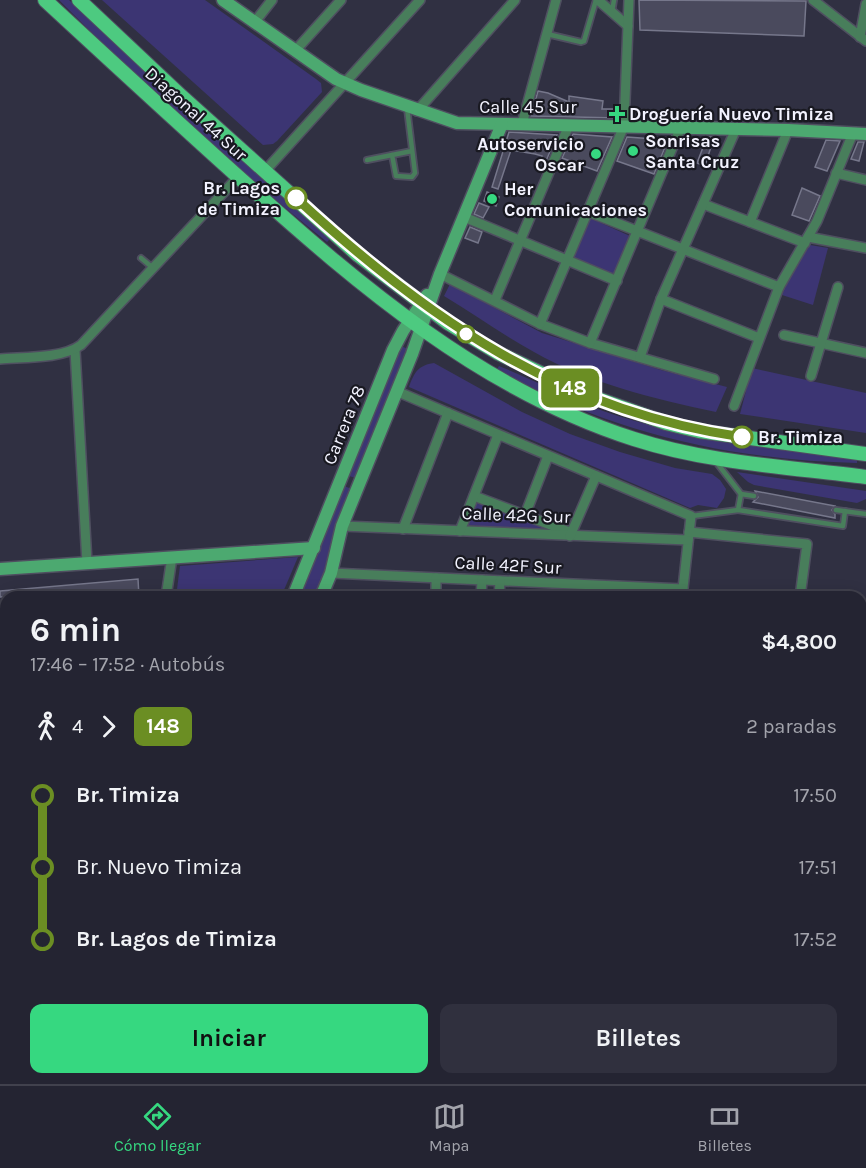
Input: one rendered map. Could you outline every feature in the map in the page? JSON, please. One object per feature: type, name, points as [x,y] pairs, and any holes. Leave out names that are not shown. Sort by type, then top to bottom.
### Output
[{"type":"main road","name":"Diagonal 44 Sur","points":[[45,0],[238,177],[349,274],[415,324],[502,379],[589,423],[656,446],[714,458],[866,477]]},
{"type":"main road","name":"Diagonal 44 Sur","points":[[79,0],[179,94],[358,255],[468,336],[552,381],[666,423],[699,431],[866,454]]},
{"type":"street","name":"Calle 45 Sur","points":[[223,0],[344,83],[412,109],[457,123],[788,130],[866,134]]},
{"type":"street","points":[[254,23],[272,0]]},
{"type":"street","points":[[295,51],[341,0]]},
{"type":"street","points":[[265,171],[420,0]]},
{"type":"street","points":[[412,109],[515,0]]},
{"type":"street","points":[[522,124],[556,0]]},
{"type":"street","points":[[597,0],[628,26]]},
{"type":"street","points":[[540,324],[624,126],[629,0]]},
{"type":"street","points":[[815,1],[863,39]]},
{"type":"street","points":[[863,39],[866,4]]},
{"type":"street","name":"Carrera 78","points":[[296,591],[393,350],[415,324],[425,306],[502,124]]},
{"type":"street","points":[[495,300],[569,125]]},
{"type":"street","points":[[590,343],[681,128]]},
{"type":"street","points":[[640,357],[661,299],[735,129]]},
{"type":"street","points":[[750,222],[788,130]]},
{"type":"street","points":[[738,407],[759,338],[778,287],[806,240],[853,133]]},
{"type":"street","points":[[836,173],[866,180]]},
{"type":"street","points":[[0,359],[60,354],[75,350],[88,339],[238,177]]},
{"type":"street","points":[[703,204],[806,240],[866,248]]},
{"type":"street","points":[[589,212],[685,248],[778,287]]},
{"type":"street","points":[[464,216],[617,280]]},
{"type":"street","points":[[440,274],[540,324],[590,343],[714,379]]},
{"type":"street","points":[[811,376],[838,287]]},
{"type":"street","points":[[661,299],[759,338]]},
{"type":"street","name":"Carrera 78","points":[[324,591],[331,573],[342,526],[396,392],[415,324]]},
{"type":"street","points":[[784,336],[866,353]]},
{"type":"street","points":[[75,350],[87,563]]},
{"type":"street","points":[[396,392],[691,516],[682,591]]},
{"type":"street","points":[[403,529],[448,413]]},
{"type":"street","points":[[460,531],[498,435]]},
{"type":"street","points":[[525,515],[548,456]]},
{"type":"street","points":[[474,496],[571,534],[596,476]]},
{"type":"street","points":[[341,479],[358,486]]},
{"type":"street","name":"Calle 42G Sur","points":[[342,526],[689,536],[807,544],[801,591]]},
{"type":"street","points":[[0,569],[314,548]]},
{"type":"street","points":[[167,591],[172,557]]},
{"type":"street","name":"Calle 42F Sur","points":[[331,573],[500,581],[621,591]]},
{"type":"street","points":[[436,578],[436,591]]},
{"type":"street","points":[[482,591],[483,580]]},
{"type":"street","points":[[499,591],[500,581]]},
{"type":"lane","points":[[547,34],[581,42],[584,40],[597,0]]},
{"type":"lane","points":[[612,12],[614,0]]},
{"type":"lane","points":[[392,155],[395,175],[412,177],[416,172],[412,151],[412,109]]},
{"type":"lane","points":[[367,160],[412,151]]},
{"type":"lane","points":[[141,258],[153,268]]},
{"type":"lane","points":[[714,458],[741,494],[754,496]]},
{"type":"lane","points":[[738,510],[741,494]]},
{"type":"lane","points":[[691,516],[738,510],[843,526],[845,511]]},
{"type":"lane","points":[[836,510],[866,514]]},
{"type":"shaded area","points":[[59,0],[69,0],[330,239],[327,242],[223,155]]},
{"type":"shaded area","points":[[102,0],[205,0],[316,79],[321,83],[322,92],[277,141],[263,145]]},
{"type":"shaded area","points":[[590,218],[630,236],[613,275],[573,258]]},
{"type":"shaded area","points":[[810,245],[828,248],[813,305],[782,295],[788,278]]},
{"type":"shaded area","points":[[450,284],[542,333],[661,370],[727,387],[716,412],[622,389],[577,373],[511,339],[444,296]]},
{"type":"shaded area","points":[[401,346],[408,349],[356,478],[349,476]]},
{"type":"shaded area","points":[[434,363],[522,412],[570,434],[675,468],[712,474],[726,489],[724,498],[717,508],[698,505],[690,508],[409,387],[417,370]]},
{"type":"shaded area","points":[[499,366],[588,405],[647,424],[736,442],[857,459],[857,463],[763,456],[671,439],[582,410],[497,369]]},
{"type":"shaded area","points":[[752,368],[866,393],[866,433],[740,414]]},
{"type":"shaded area","points":[[737,472],[866,491],[866,499],[857,503],[754,485]]},
{"type":"shaded area","points":[[344,486],[352,489],[332,540],[321,583],[317,591],[301,591]]},
{"type":"shaded area","points":[[476,499],[555,531],[467,525]]},
{"type":"shaded area","points":[[298,557],[284,591],[177,591],[180,566]]},
{"type":"building","points":[[639,0],[806,1],[804,36],[640,30]]},
{"type":"building","points":[[538,91],[569,102],[569,96],[603,101],[602,109],[618,109],[618,118],[531,116]]},
{"type":"building","points":[[503,100],[519,108],[518,114],[498,112]]},
{"type":"building","points":[[509,132],[557,135],[546,161],[541,160],[542,156],[511,150],[498,189],[492,187]]},
{"type":"building","points":[[573,134],[612,137],[597,171],[562,158]]},
{"type":"building","points":[[627,137],[668,140],[654,174],[617,161]]},
{"type":"building","points":[[707,137],[714,137],[705,166],[697,163]]},
{"type":"building","points":[[826,140],[840,141],[827,171],[815,167]]},
{"type":"building","points":[[858,142],[864,142],[859,161],[851,159]]},
{"type":"building","points":[[802,188],[820,196],[809,221],[792,215]]},
{"type":"building","name":"Her Comunicaciones","points":[[487,192],[499,197],[496,206],[484,201]]},
{"type":"building","points":[[479,203],[489,207],[483,218],[474,214]]},
{"type":"building","points":[[470,227],[482,232],[478,243],[465,238]]},
{"type":"building","points":[[755,491],[835,506],[832,510],[835,518],[753,502],[758,497]]},
{"type":"building","points":[[138,579],[139,591],[0,591]]},
{"type":"bus line","name":"148","points":[[296,198],[358,255],[387,278],[448,323],[498,353],[552,381],[623,409],[699,431],[742,437]]},
{"type":"place","name":"Droguería Nuevo Timiza","points":[[617,114]]},
{"type":"place","name":"Sonrisas Santa Cruz","points":[[633,151]]},
{"type":"place","name":"Autoservicio Oscar","points":[[596,154]]},
{"type":"place","name":"Br. Lagos de Timiza","points":[[296,198]]},
{"type":"place","name":"Her Comunicaciones","points":[[492,199]]},
{"type":"place","name":"Br. Timiza","points":[[742,437]]}]
